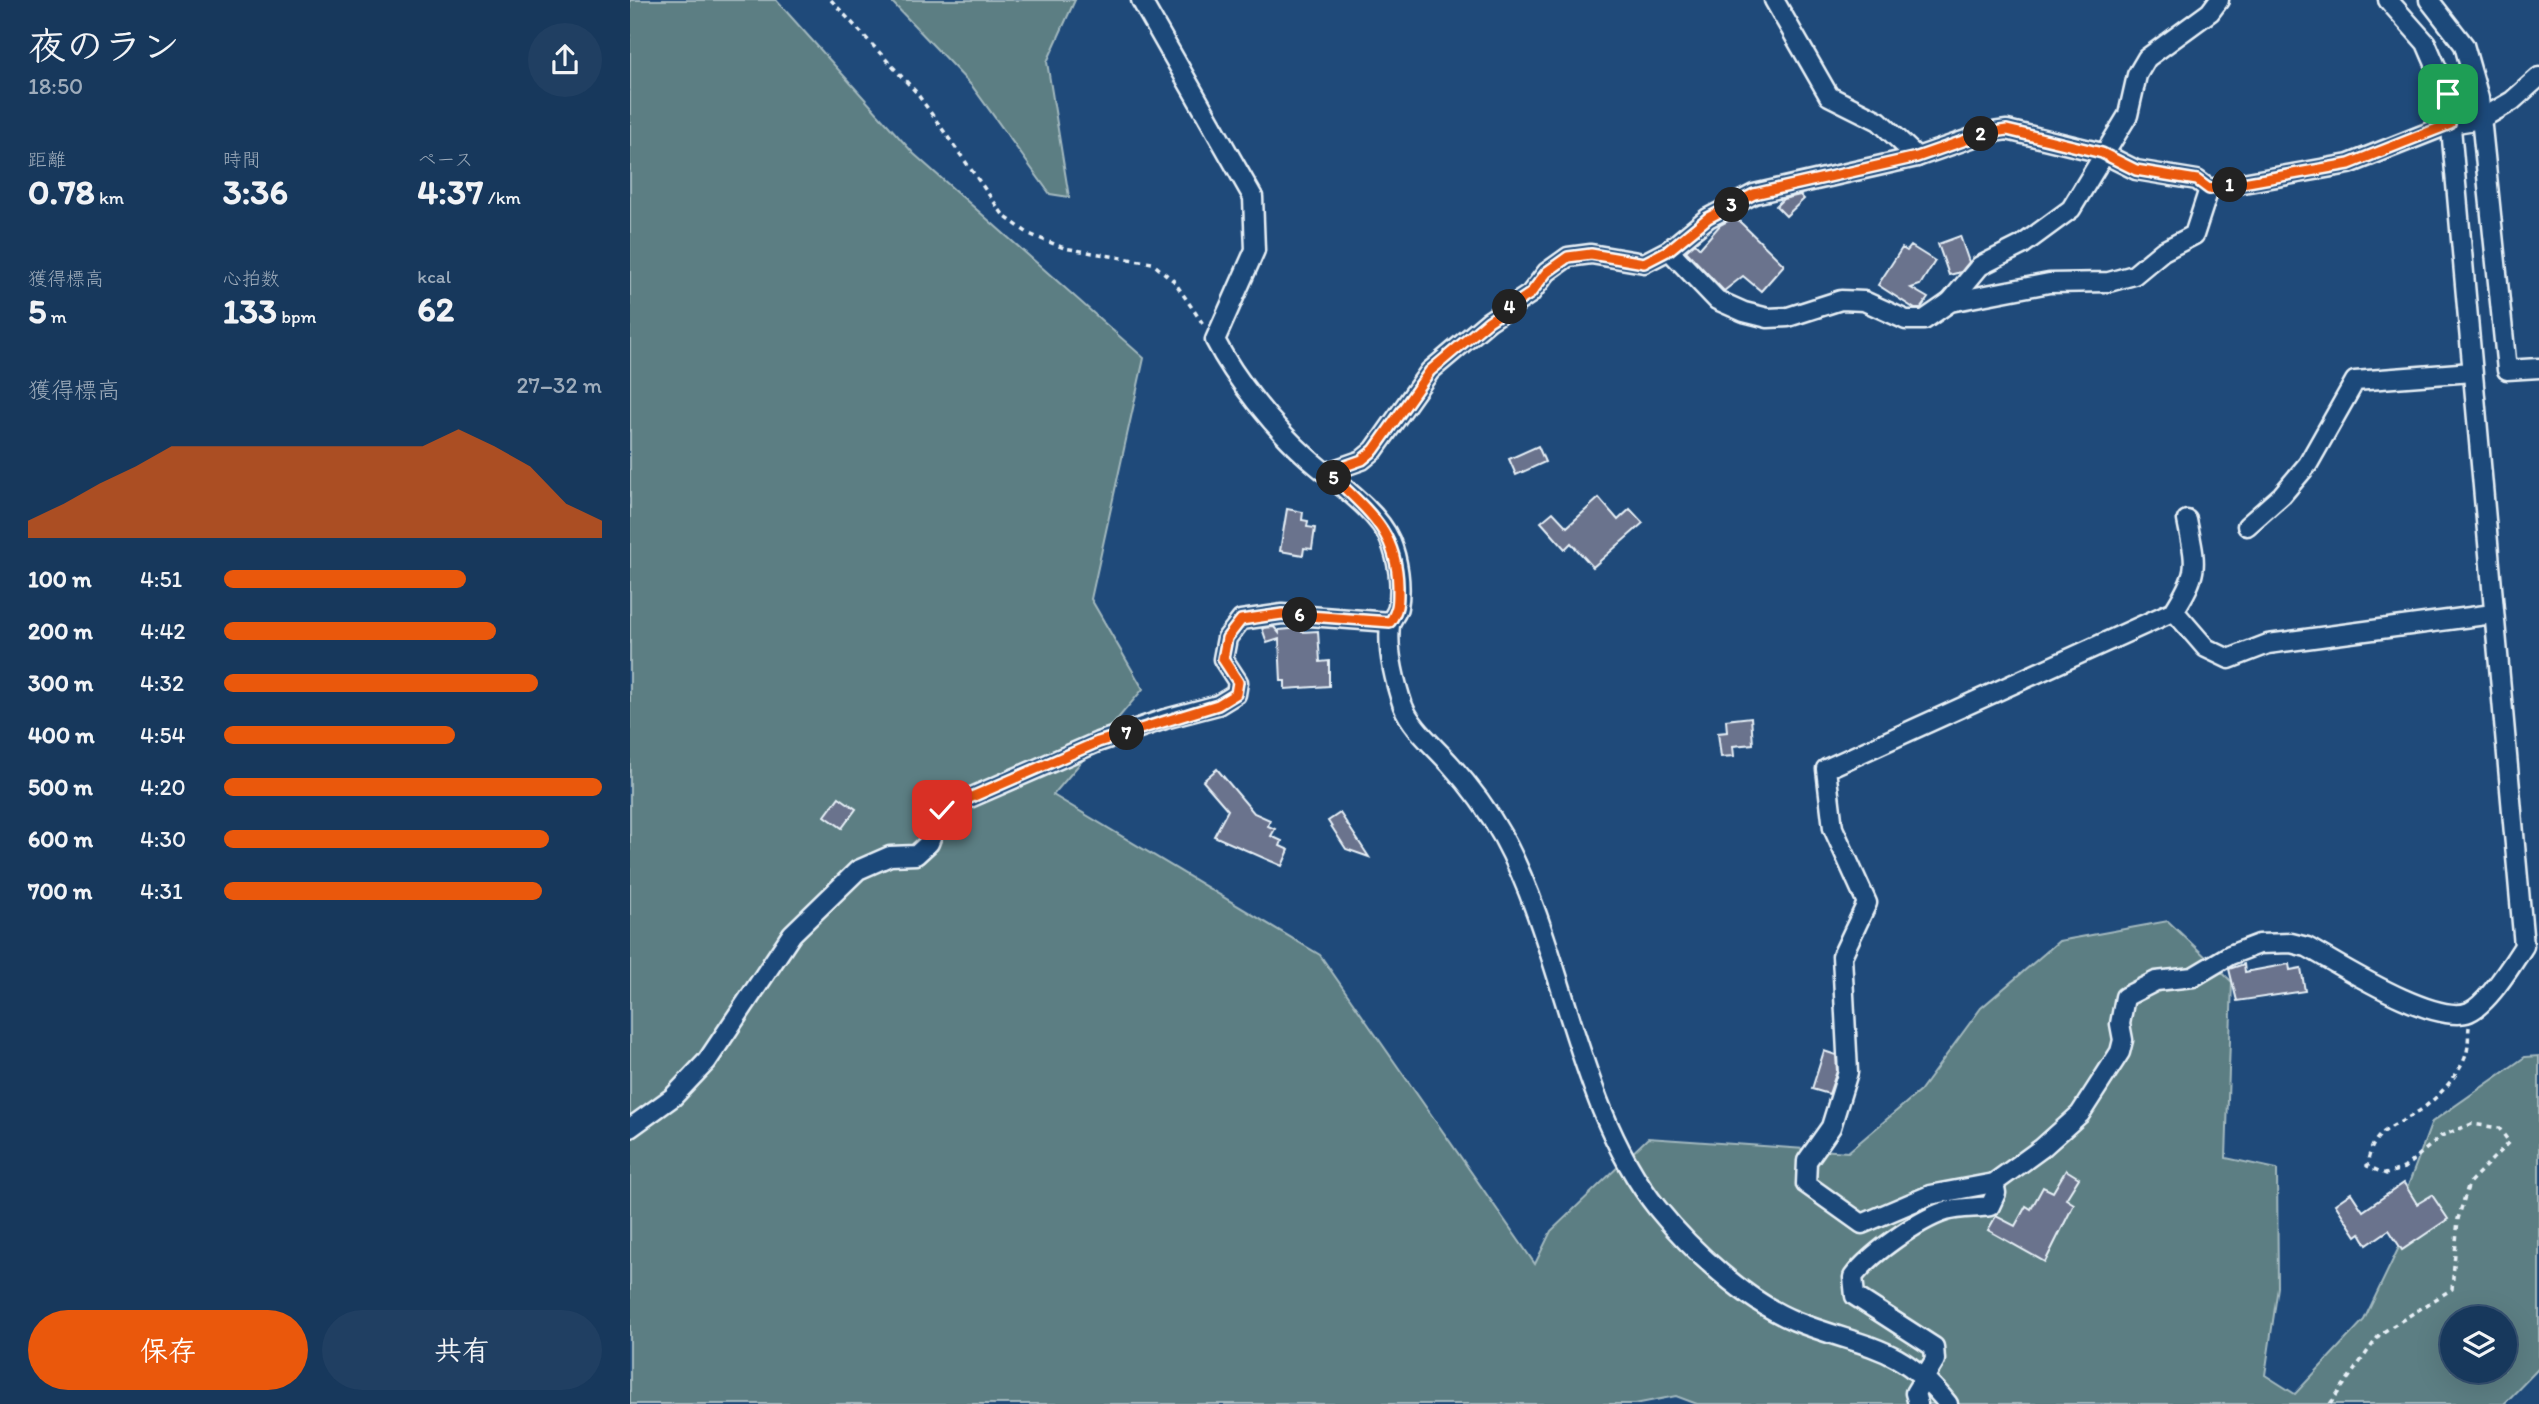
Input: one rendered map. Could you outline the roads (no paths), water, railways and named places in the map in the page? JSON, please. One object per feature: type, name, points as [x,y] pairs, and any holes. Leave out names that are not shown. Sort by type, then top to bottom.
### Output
[{"type":"street","points":[[1141,0],[1253,197],[1255,250],[1215,340],[1226,362],[1293,443],[1328,472],[1389,536],[1398,563],[1399,610],[1390,622],[1393,669],[1404,709],[1454,768],[1502,834],[1530,894],[1591,1084],[1625,1156],[1656,1207],[1691,1246],[1760,1302],[1795,1321],[1889,1352],[1925,1377],[1948,1404]]},
{"type":"street","points":[[1774,0],[1829,96],[1880,121],[1917,157]]},
{"type":"street","points":[[1669,250],[1717,300],[1768,318],[1788,317],[1841,300],[1864,301],[1906,320],[1924,320],[1950,302],[1980,266],[2022,245],[2071,209],[2102,153],[2129,115],[2137,75],[2147,58],[2210,12],[2219,0]]},
{"type":"street","points":[[2187,520],[2196,568],[2191,584],[2174,611],[1826,769],[1833,828],[1867,903],[1842,956],[1848,1072],[1830,1127],[1807,1161],[1806,1184],[1861,1224],[1930,1195],[1994,1183],[2080,1114],[2120,1052],[2123,1040],[2120,1024],[2126,998],[2156,981],[2193,977],[2230,955],[2259,944],[2291,943],[2308,947],[2415,1005],[2455,1014],[2471,1011],[2505,976],[2524,946],[2448,94],[2439,67],[2426,43],[2388,0]]},
{"type":"street","points":[[2429,0],[2464,45],[2479,98],[2507,370],[2539,368]]},
{"type":"street","points":[[1328,472],[1362,460],[1374,450],[1430,371],[1489,321],[1530,294],[1547,272],[1568,257],[1591,254],[1644,263],[1669,250],[1708,218],[1754,194],[1917,157],[1986,133],[2007,130],[2102,153],[2136,170],[2197,180],[2209,189],[2349,164],[2450,124],[2481,119],[2512,101],[2539,76]]},
{"type":"street","points":[[1950,302],[2049,283],[2109,282],[2134,275],[2163,251],[2194,235],[2209,189]]},
{"type":"street","points":[[2247,526],[2282,495],[2308,464],[2355,381],[2472,372]]},
{"type":"street","points":[[2174,611],[2206,648],[2229,659],[2268,644],[2493,614]]},
{"type":"street","points":[[630,1128],[673,1097],[707,1061],[792,934],[858,870],[890,856],[916,855],[929,843],[942,810],[1098,742],[1218,705],[1236,694],[1238,682],[1223,659],[1227,638],[1241,620],[1282,614],[1390,622]]},
{"type":"street","points":[[1918,1404],[1914,1393],[1935,1360],[1934,1347],[1855,1296],[1853,1278],[1860,1267],[1919,1224],[1947,1211],[1990,1206],[1996,1193],[1994,1183]]}]
